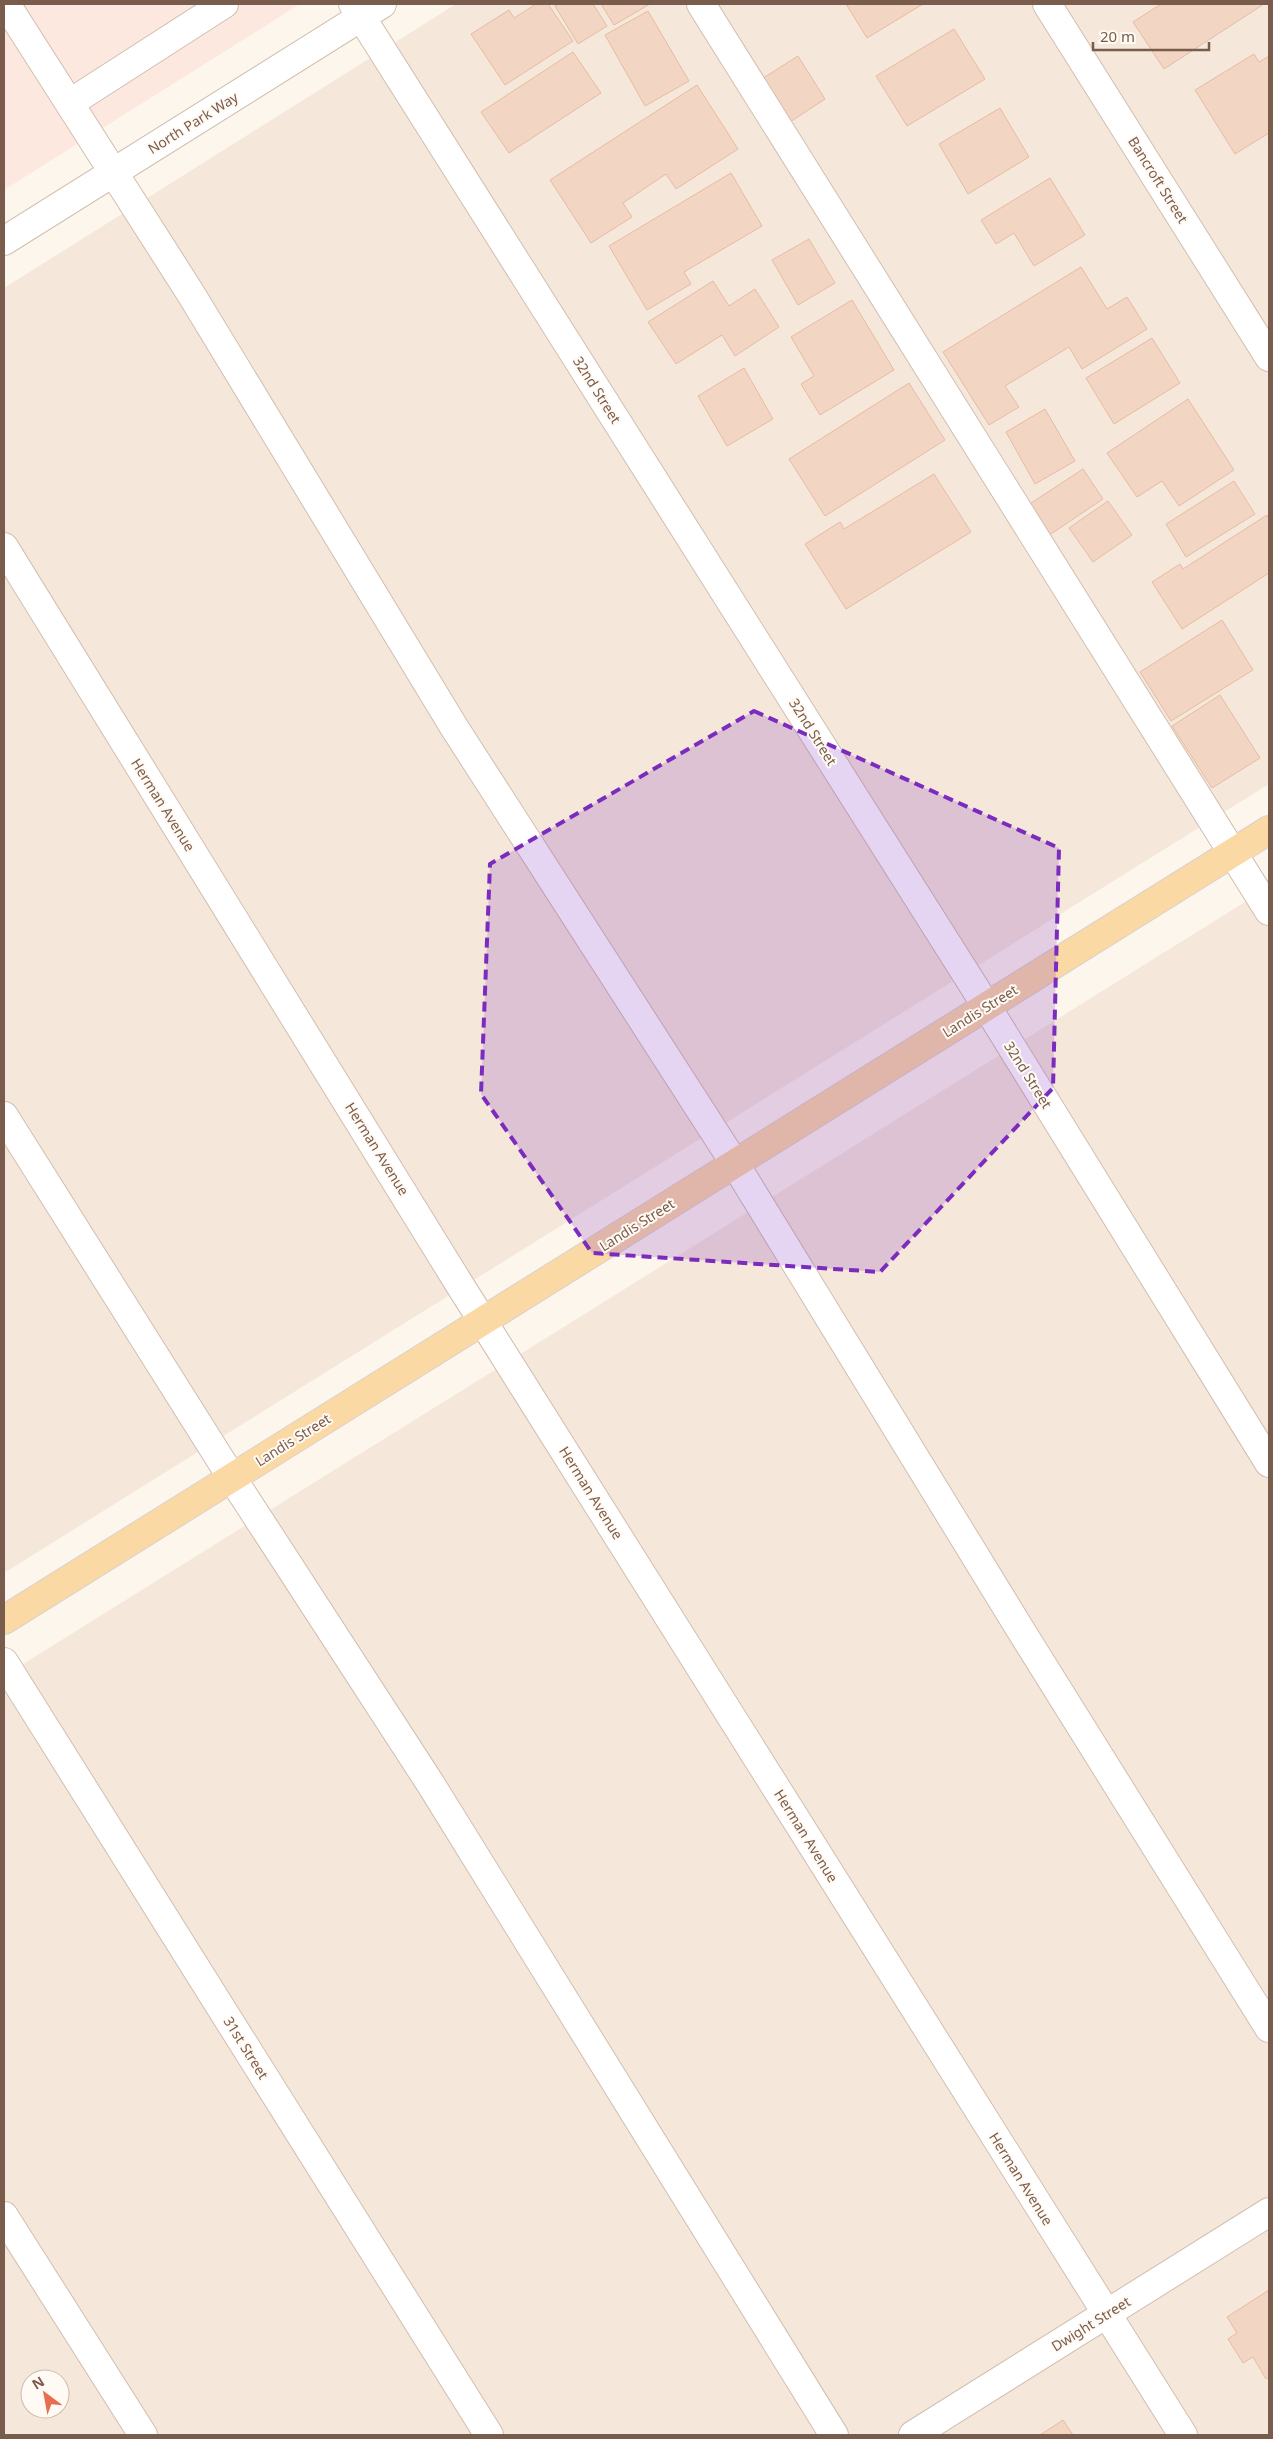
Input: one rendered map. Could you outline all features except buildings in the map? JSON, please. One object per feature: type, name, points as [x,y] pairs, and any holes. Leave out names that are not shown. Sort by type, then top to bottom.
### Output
[{"type":"main road","name":"Landis Street","points":[[4,1620],[1269,830]]},
{"type":"street","points":[[6,4],[114,172],[454,727],[734,1164],[1014,1621],[1269,2028]]},
{"type":"street","points":[[70,103],[224,4]]},
{"type":"street","points":[[702,4],[1269,910]]},
{"type":"street","name":"Bancroft Street","points":[[1047,4],[1269,357]]},
{"type":"street","name":"North Park Way","points":[[4,241],[114,172],[366,8]]},
{"type":"street","name":"32nd Street","points":[[366,8],[1269,1462]]},
{"type":"street","name":"Herman Avenue","points":[[4,547],[483,1321],[1183,2435]]},
{"type":"street","points":[[4,1116],[232,1478],[424,1775],[834,2435]]},
{"type":"street","name":"31st Street","points":[[4,1662],[489,2435]]},
{"type":"street","name":"Dwight Street","points":[[913,2435],[1269,2212]]},
{"type":"street","points":[[4,2216],[143,2435]]},
{"type":"highlighted area","points":[[754,711],[1059,848],[1053,1088],[880,1272],[592,1253],[481,1094],[490,864]]},
{"type":"shaded area","points":[[4,4],[300,4],[4,190]]},
{"type":"shaded area","points":[[456,4],[1269,4],[1269,784],[4,1573],[4,288]]},
{"type":"shaded area","points":[[1269,887],[1269,2435],[4,2435],[4,1676]]}]
